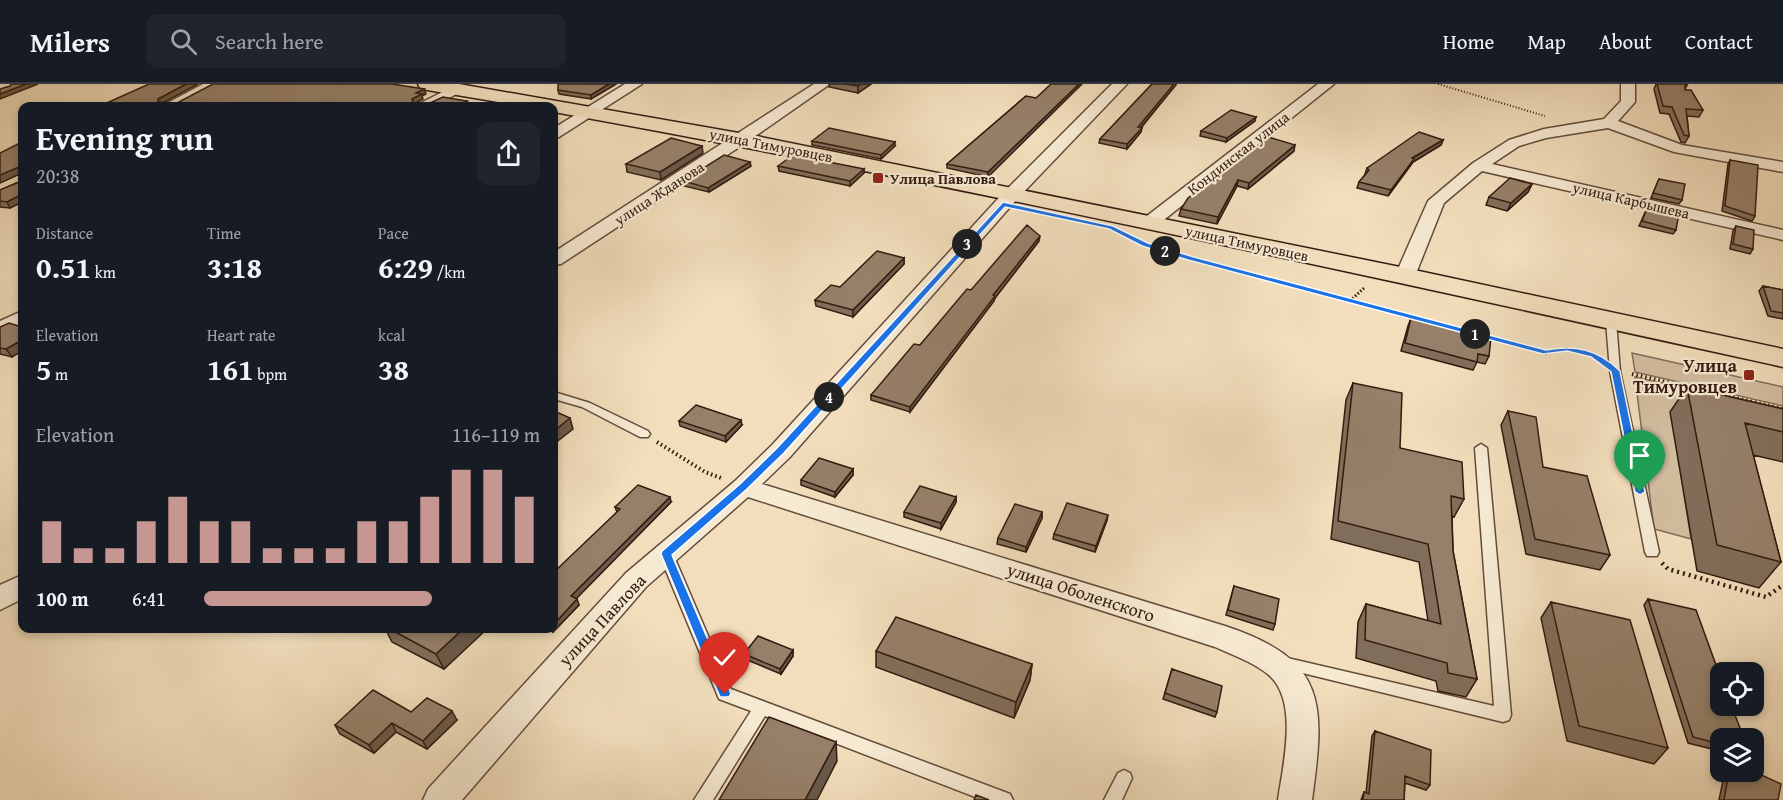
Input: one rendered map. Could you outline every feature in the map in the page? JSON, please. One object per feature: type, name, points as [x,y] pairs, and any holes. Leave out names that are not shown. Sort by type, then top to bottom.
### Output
[{"type":"main road","name":"улица Тимуровцев","points":[[427,84],[533,102]]},
{"type":"main road","name":"улица Тимуровцев","points":[[558,106],[742,139],[1012,194],[1783,358]]},
{"type":"street","points":[[0,86],[5,84]]},
{"type":"street","points":[[177,102],[214,84]]},
{"type":"street","points":[[558,132],[634,84]]},
{"type":"street","name":"улица Жданова","points":[[558,257],[823,84]]},
{"type":"street","name":"улица Павлова","points":[[440,800],[636,580],[744,487],[781,451],[1012,194],[1120,84]]},
{"type":"street","name":"Кондинская улица","points":[[1149,223],[1327,84]]},
{"type":"street","points":[[1609,123],[1628,102],[1628,84]]},
{"type":"street","points":[[430,102],[456,89]]},
{"type":"street","points":[[1405,276],[1436,201],[1479,166],[1514,143],[1577,127],[1609,123],[1679,149],[1783,167]]},
{"type":"street","name":"улица Карбышева","points":[[1479,166],[1783,235]]},
{"type":"street","points":[[0,329],[18,319]]},
{"type":"street","name":"улица Оболенского","points":[[744,487],[1225,638],[1273,661],[1291,678],[1298,693],[1303,730],[1295,800]]},
{"type":"street","points":[[0,599],[18,588]]},
{"type":"lane","points":[[1611,321],[1615,371],[1652,552]]},
{"type":"lane","points":[[558,396],[586,405],[644,434]]},
{"type":"lane","points":[[1273,661],[1503,715],[1481,448]]},
{"type":"lane","points":[[666,554],[725,694],[1004,800]]},
{"type":"lane","points":[[703,800],[760,709]]},
{"type":"lane","points":[[1113,800],[1124,778]]},
{"type":"path","points":[[1438,84],[1523,108],[1577,127]]},
{"type":"path","points":[[1128,236],[1145,245],[1191,259],[1546,353],[1567,349],[1594,355],[1615,371],[1783,409]]},
{"type":"path","points":[[644,434],[705,472],[744,487]]},
{"type":"path","points":[[1652,552],[1668,569],[1766,597],[1783,585]]},
{"type":"shaded area","points":[[1632,353],[1783,387],[1783,406],[1635,372]]},
{"type":"shaded area","points":[[1635,377],[1783,411],[1671,412],[1691,539],[1654,529]]},
{"type":"building","points":[[11,84],[26,84],[0,94],[0,89]]},
{"type":"building","points":[[149,84],[186,84],[158,99],[158,102],[109,102]]},
{"type":"building","points":[[213,84],[392,84],[424,89],[416,93],[422,94],[412,99],[413,102],[179,102]]},
{"type":"building","points":[[558,84],[609,84],[591,95],[558,90]]},
{"type":"building","points":[[1051,84],[1079,84],[988,172],[947,164],[1026,96],[1036,98]]},
{"type":"building","points":[[1152,84],[1174,84],[1138,127],[1142,128],[1127,144],[1100,139]]},
{"type":"building","points":[[1657,84],[1686,84],[1685,90],[1691,90],[1703,110],[1686,109],[1689,136],[1684,135],[1672,107],[1663,106]]},
{"type":"building","points":[[443,97],[467,101],[465,102],[432,102]]},
{"type":"building","points":[[1231,110],[1256,117],[1227,138],[1201,131]]},
{"type":"building","points":[[829,128],[895,142],[881,155],[812,141]]},
{"type":"building","points":[[1419,132],[1443,140],[1412,158],[1414,159],[1391,190],[1359,182],[1369,170],[1367,168]]},
{"type":"building","points":[[1268,137],[1295,145],[1249,183],[1238,180],[1218,217],[1181,209],[1188,198],[1208,182],[1212,183]]},
{"type":"building","points":[[671,138],[702,146],[660,172],[626,164]]},
{"type":"building","points":[[18,144],[18,167],[0,175],[0,153]]},
{"type":"building","points":[[724,155],[750,162],[708,188],[683,181]]},
{"type":"building","points":[[793,155],[864,169],[850,181],[778,166]]},
{"type":"building","points":[[1730,160],[1758,165],[1755,216],[1725,206]]},
{"type":"building","points":[[1510,178],[1532,184],[1511,203],[1489,197]]},
{"type":"building","points":[[1659,179],[1685,184],[1682,200],[1653,193]]},
{"type":"building","points":[[18,182],[18,196],[7,202],[0,201],[0,190]]},
{"type":"building","points":[[1648,206],[1679,213],[1676,230],[1642,221]]},
{"type":"building","points":[[1027,225],[1040,236],[910,407],[871,395],[914,344],[920,345],[967,289],[971,290]]},
{"type":"building","points":[[1736,226],[1754,230],[1753,249],[1733,244]]},
{"type":"building","points":[[877,251],[904,258],[853,310],[815,300],[831,285],[840,287]]},
{"type":"building","points":[[1763,286],[1783,290],[1783,313],[1771,311]]},
{"type":"building","points":[[1411,318],[1491,338],[1489,356],[1478,354],[1477,362],[1405,343]]},
{"type":"building","points":[[9,323],[18,326],[18,342],[6,349],[0,348],[0,327]]},
{"type":"building","points":[[1353,383],[1402,393],[1400,448],[1462,462],[1464,499],[1451,496],[1453,551],[1477,679],[1448,673],[1447,663],[1365,640],[1366,604],[1441,624],[1428,544],[1338,521]]},
{"type":"building","points":[[1687,387],[1783,409],[1783,432],[1745,423],[1781,562],[1717,545]]},
{"type":"building","points":[[696,405],[741,420],[725,436],[679,421]]},
{"type":"building","points":[[1508,411],[1536,417],[1543,467],[1587,476],[1610,555],[1535,539]]},
{"type":"building","points":[[558,413],[570,418],[558,428]]},
{"type":"building","points":[[819,458],[853,469],[835,492],[801,480]]},
{"type":"building","points":[[638,485],[670,497],[571,596],[577,599],[558,620],[558,568],[620,509],[615,507]]},
{"type":"building","points":[[920,486],[956,497],[941,523],[904,512]]},
{"type":"building","points":[[1067,503],[1108,515],[1096,546],[1054,534]]},
{"type":"building","points":[[1015,504],[1042,512],[1026,547],[998,538]]},
{"type":"building","points":[[1234,586],[1279,599],[1275,624],[1228,610]]},
{"type":"building","points":[[1648,599],[1696,610],[1715,662],[1710,662],[1710,716],[1735,716],[1740,728],[1710,728],[1710,741],[1693,737]]},
{"type":"building","points":[[1551,602],[1630,620],[1668,748],[1579,726]]},
{"type":"building","points":[[896,617],[1032,664],[1016,702],[876,651]]},
{"type":"building","points":[[397,633],[459,633],[436,654]]},
{"type":"building","points":[[758,636],[793,650],[780,669],[744,654]]},
{"type":"building","points":[[1172,669],[1222,686],[1217,712],[1165,693]]},
{"type":"building","points":[[373,690],[411,712],[427,698],[452,711],[423,741],[392,723],[369,745],[335,725]]},
{"type":"building","points":[[769,717],[836,742],[805,800],[719,800]]},
{"type":"building","points":[[1375,731],[1431,750],[1430,785],[1405,776],[1404,800],[1363,800],[1364,792],[1369,794]]},
{"type":"building","points":[[1764,776],[1781,784],[1778,800],[1724,800],[1727,782],[1764,782]]},
{"type":"building","points":[[976,795],[989,800],[974,800]]},
{"type":"place","name":"Улица Павлова","points":[[878,178]]},
{"type":"place","name":"Улица Тимуровцев","points":[[1749,375]]},
{"type":"route","points":[[725,694],[666,554],[744,487],[781,451],[1003,204],[1111,228],[1145,245],[1191,259],[1546,353],[1567,349],[1594,355],[1615,371],[1640,492]]}]
